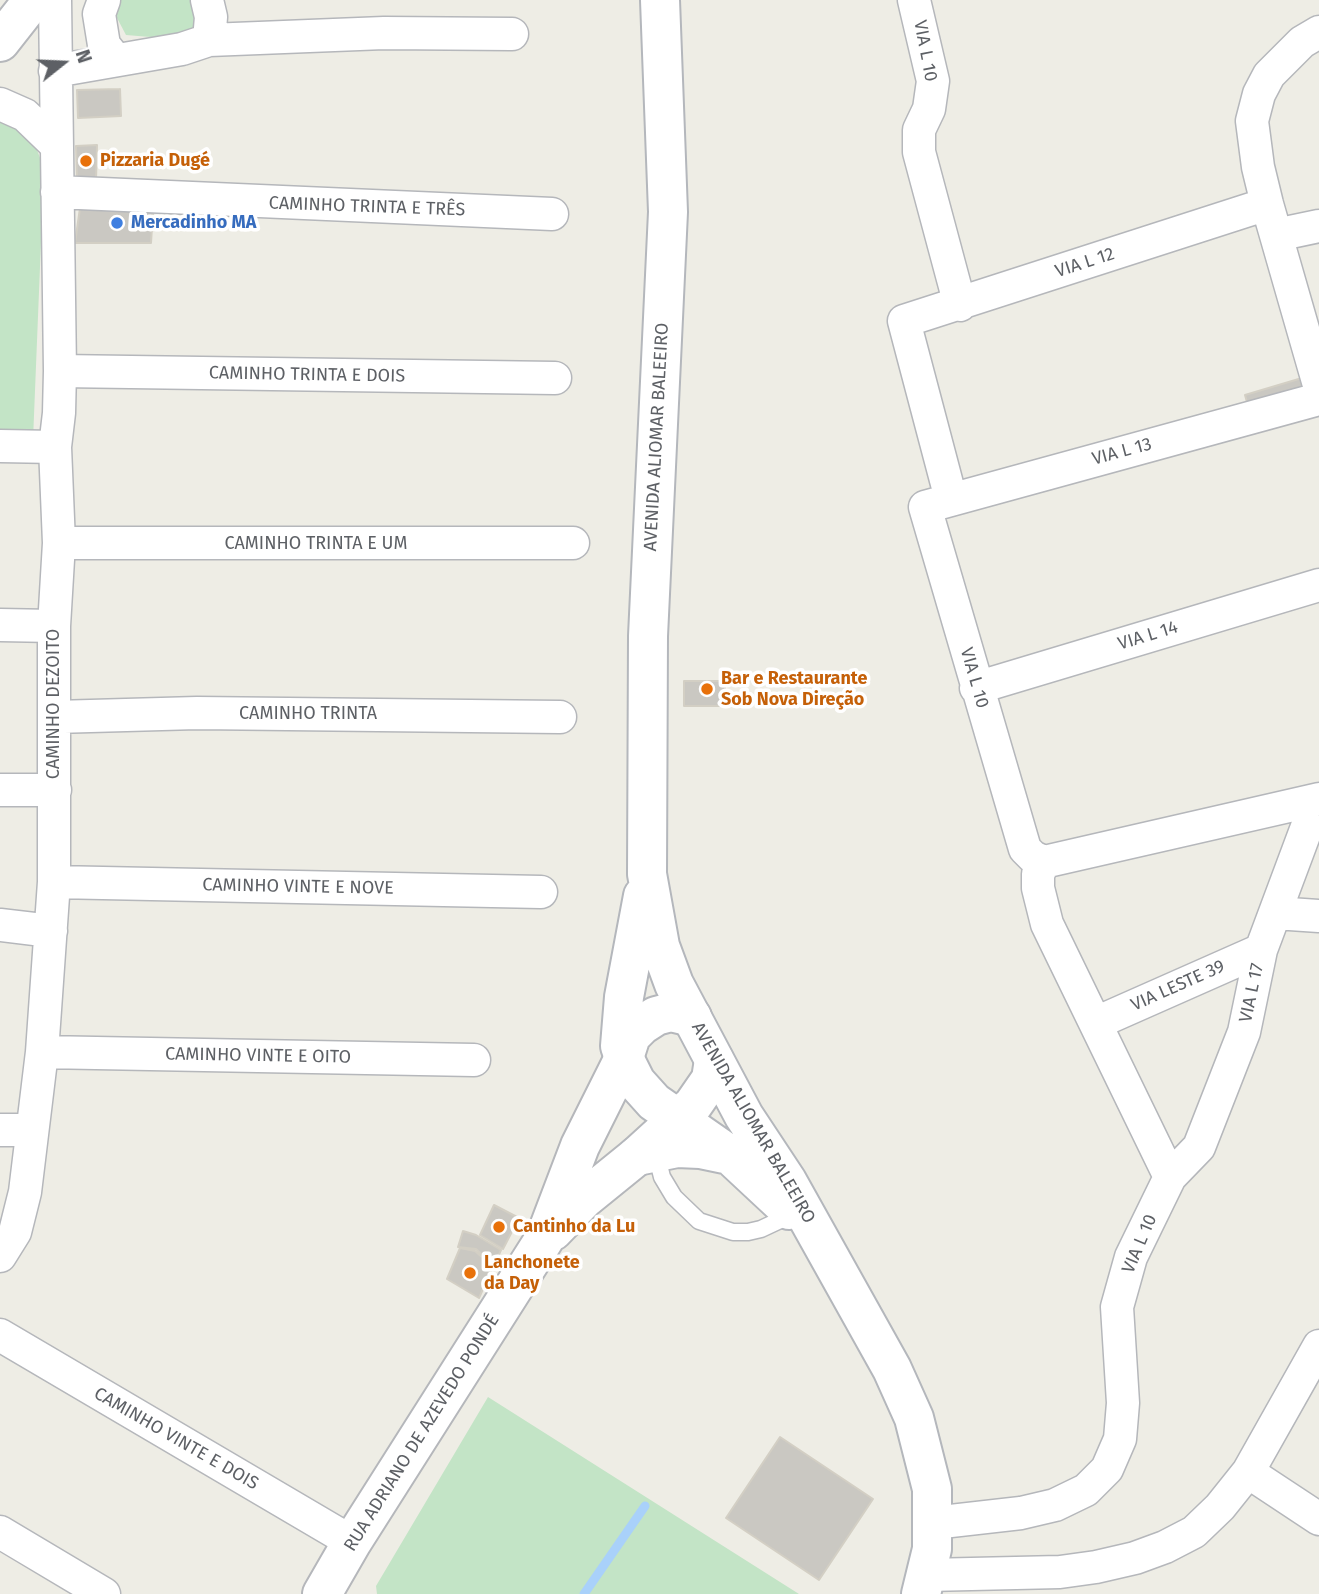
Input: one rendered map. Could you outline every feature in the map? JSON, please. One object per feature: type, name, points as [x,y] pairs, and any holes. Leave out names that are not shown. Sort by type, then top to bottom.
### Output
[{"type":"main road","points":[[0,42],[33,0]]},
{"type":"main road","name":"AVENIDA ALIOMAR BALEEIRO","points":[[660,0],[668,212],[648,636],[647,873],[624,997],[620,1046],[636,1082],[654,1102],[730,1155],[793,1214],[826,1252]]},
{"type":"main road","name":"AVENIDA ALIOMAR BALEEIRO","points":[[647,873],[660,946],[674,984],[744,1116],[787,1181],[892,1369],[914,1418],[932,1489],[932,1549],[924,1585]]},
{"type":"main road","name":"RUA ADRIANO DE AZEVEDO PONDÉ","points":[[322,1594],[352,1542],[545,1238],[580,1146],[624,1058],[631,1036],[642,1024],[656,1016],[671,1012],[692,1017]]},
{"type":"main road","name":"RUA ADRIANO DE AZEVEDO PONDÉ","points":[[545,1238],[584,1199],[646,1154],[704,1091],[714,1060]]},
{"type":"main road","points":[[646,1154],[677,1148],[730,1155]]},
{"type":"street","name":"CAMINHO DEZOITO","points":[[0,1256],[15,1232],[25,1192],[43,1052],[54,882],[54,626],[58,543],[55,447],[60,371],[55,0]]},
{"type":"street","points":[[104,0],[99,14],[104,45],[117,60]]},
{"type":"street","points":[[207,0],[211,17],[209,40]]},
{"type":"street","name":"VIA L 10","points":[[914,0],[933,81],[929,109],[919,130],[919,152],[960,304]]},
{"type":"street","points":[[1319,32],[1282,59],[1269,75],[1259,94],[1252,121],[1258,167],[1267,204],[1319,385]]},
{"type":"street","points":[[55,71],[182,48],[209,40],[384,33],[512,34]]},
{"type":"street","points":[[0,104],[25,115],[56,145]]},
{"type":"street","name":"CAMINHO TRINTA E TRÊS","points":[[57,192],[552,214]]},
{"type":"street","name":"VIA L 12","points":[[904,321],[1267,204]]},
{"type":"street","points":[[1276,235],[1319,226]]},
{"type":"street","name":"VIA L 10","points":[[904,321],[976,688],[1034,855],[1041,905],[1170,1177],[1131,1257],[1117,1307],[1123,1403],[1120,1439],[1107,1469],[1086,1490],[1055,1505],[1021,1513],[933,1523]]},
{"type":"street","name":"CAMINHO TRINTA E DOIS","points":[[60,371],[555,378]]},
{"type":"street","name":"VIA L 13","points":[[938,503],[1319,399]]},
{"type":"street","points":[[0,446],[55,447]]},
{"type":"street","name":"CAMINHO TRINTA E UM","points":[[58,543],[572,543]]},
{"type":"street","name":"VIA L 14","points":[[976,688],[1319,585]]},
{"type":"street","points":[[0,625],[54,626]]},
{"type":"street","name":"CAMINHO TRINTA","points":[[55,717],[210,713],[560,718]]},
{"type":"street","points":[[0,790],[55,790]]},
{"type":"street","name":"VIA L 17","points":[[1034,855],[1318,799]]},
{"type":"street","name":"VIA L 17","points":[[1170,1177],[1199,1147],[1244,1032],[1261,950],[1318,799]]},
{"type":"street","name":"CAMINHO VINTE E NOVE","points":[[54,882],[541,892]]},
{"type":"street","points":[[1275,913],[1319,916]]},
{"type":"street","points":[[0,925],[51,931]]},
{"type":"street","name":"VIA LESTE 39","points":[[1096,1023],[1261,950]]},
{"type":"street","name":"CAMINHO VINTE E OITO","points":[[43,1052],[474,1060]]},
{"type":"street","points":[[0,1130],[32,1130]]},
{"type":"street","name":"CAMINHO VINTE E DOIS","points":[[0,1335],[352,1542]]},
{"type":"street","points":[[924,1585],[1096,1567],[1135,1558],[1194,1532],[1220,1507],[1248,1472],[1319,1346]]},
{"type":"street","points":[[1248,1472],[1319,1519]]},
{"type":"street","points":[[0,1532],[104,1594]]},
{"type":"street","points":[[1060,1572],[1089,1594]]},
{"type":"lane","points":[[646,1154],[674,1197],[699,1221],[733,1232],[748,1232],[793,1214]]},
{"type":"green space","points":[[116,0],[195,0],[196,31],[187,40],[126,35],[116,16]]},
{"type":"green space","points":[[0,114],[30,132],[44,168],[33,440],[0,439]]},
{"type":"green space","points":[[488,1397],[799,1594],[377,1594],[376,1586]]},
{"type":"building","points":[[120,89],[121,116],[78,118],[77,90]]},
{"type":"building","points":[[97,145],[96,180],[77,181],[76,146]]},
{"type":"building","points":[[80,208],[153,212],[151,243],[75,243]]},
{"type":"building","points":[[1302,378],[1308,396],[1250,413],[1245,395]]},
{"type":"building","points":[[684,681],[725,681],[725,706],[684,706]]},
{"type":"building","name":"Cantinho da Lu","points":[[494,1205],[519,1218],[503,1249],[480,1235]]},
{"type":"building","points":[[463,1231],[476,1235],[501,1250],[494,1266],[476,1249],[458,1247]]},
{"type":"building","name":"Lanchonete da Day","points":[[460,1248],[475,1251],[493,1267],[479,1298],[447,1279]]},
{"type":"building","points":[[780,1437],[873,1499],[819,1580],[726,1518]]},
{"type":"waterway","points":[[584,1594],[645,1506]]},
{"type":"place","name":"Pizzaria Dugé","points":[[86,161]]},
{"type":"place","name":"Mercadinho MA","points":[[117,223]]},
{"type":"place","name":"Bar e Restaurante Sob Nova Direção","points":[[707,689]]},
{"type":"place","name":"Cantinho da Lu","points":[[499,1227]]},
{"type":"place","name":"Lanchonete da Day","points":[[470,1273]]}]
